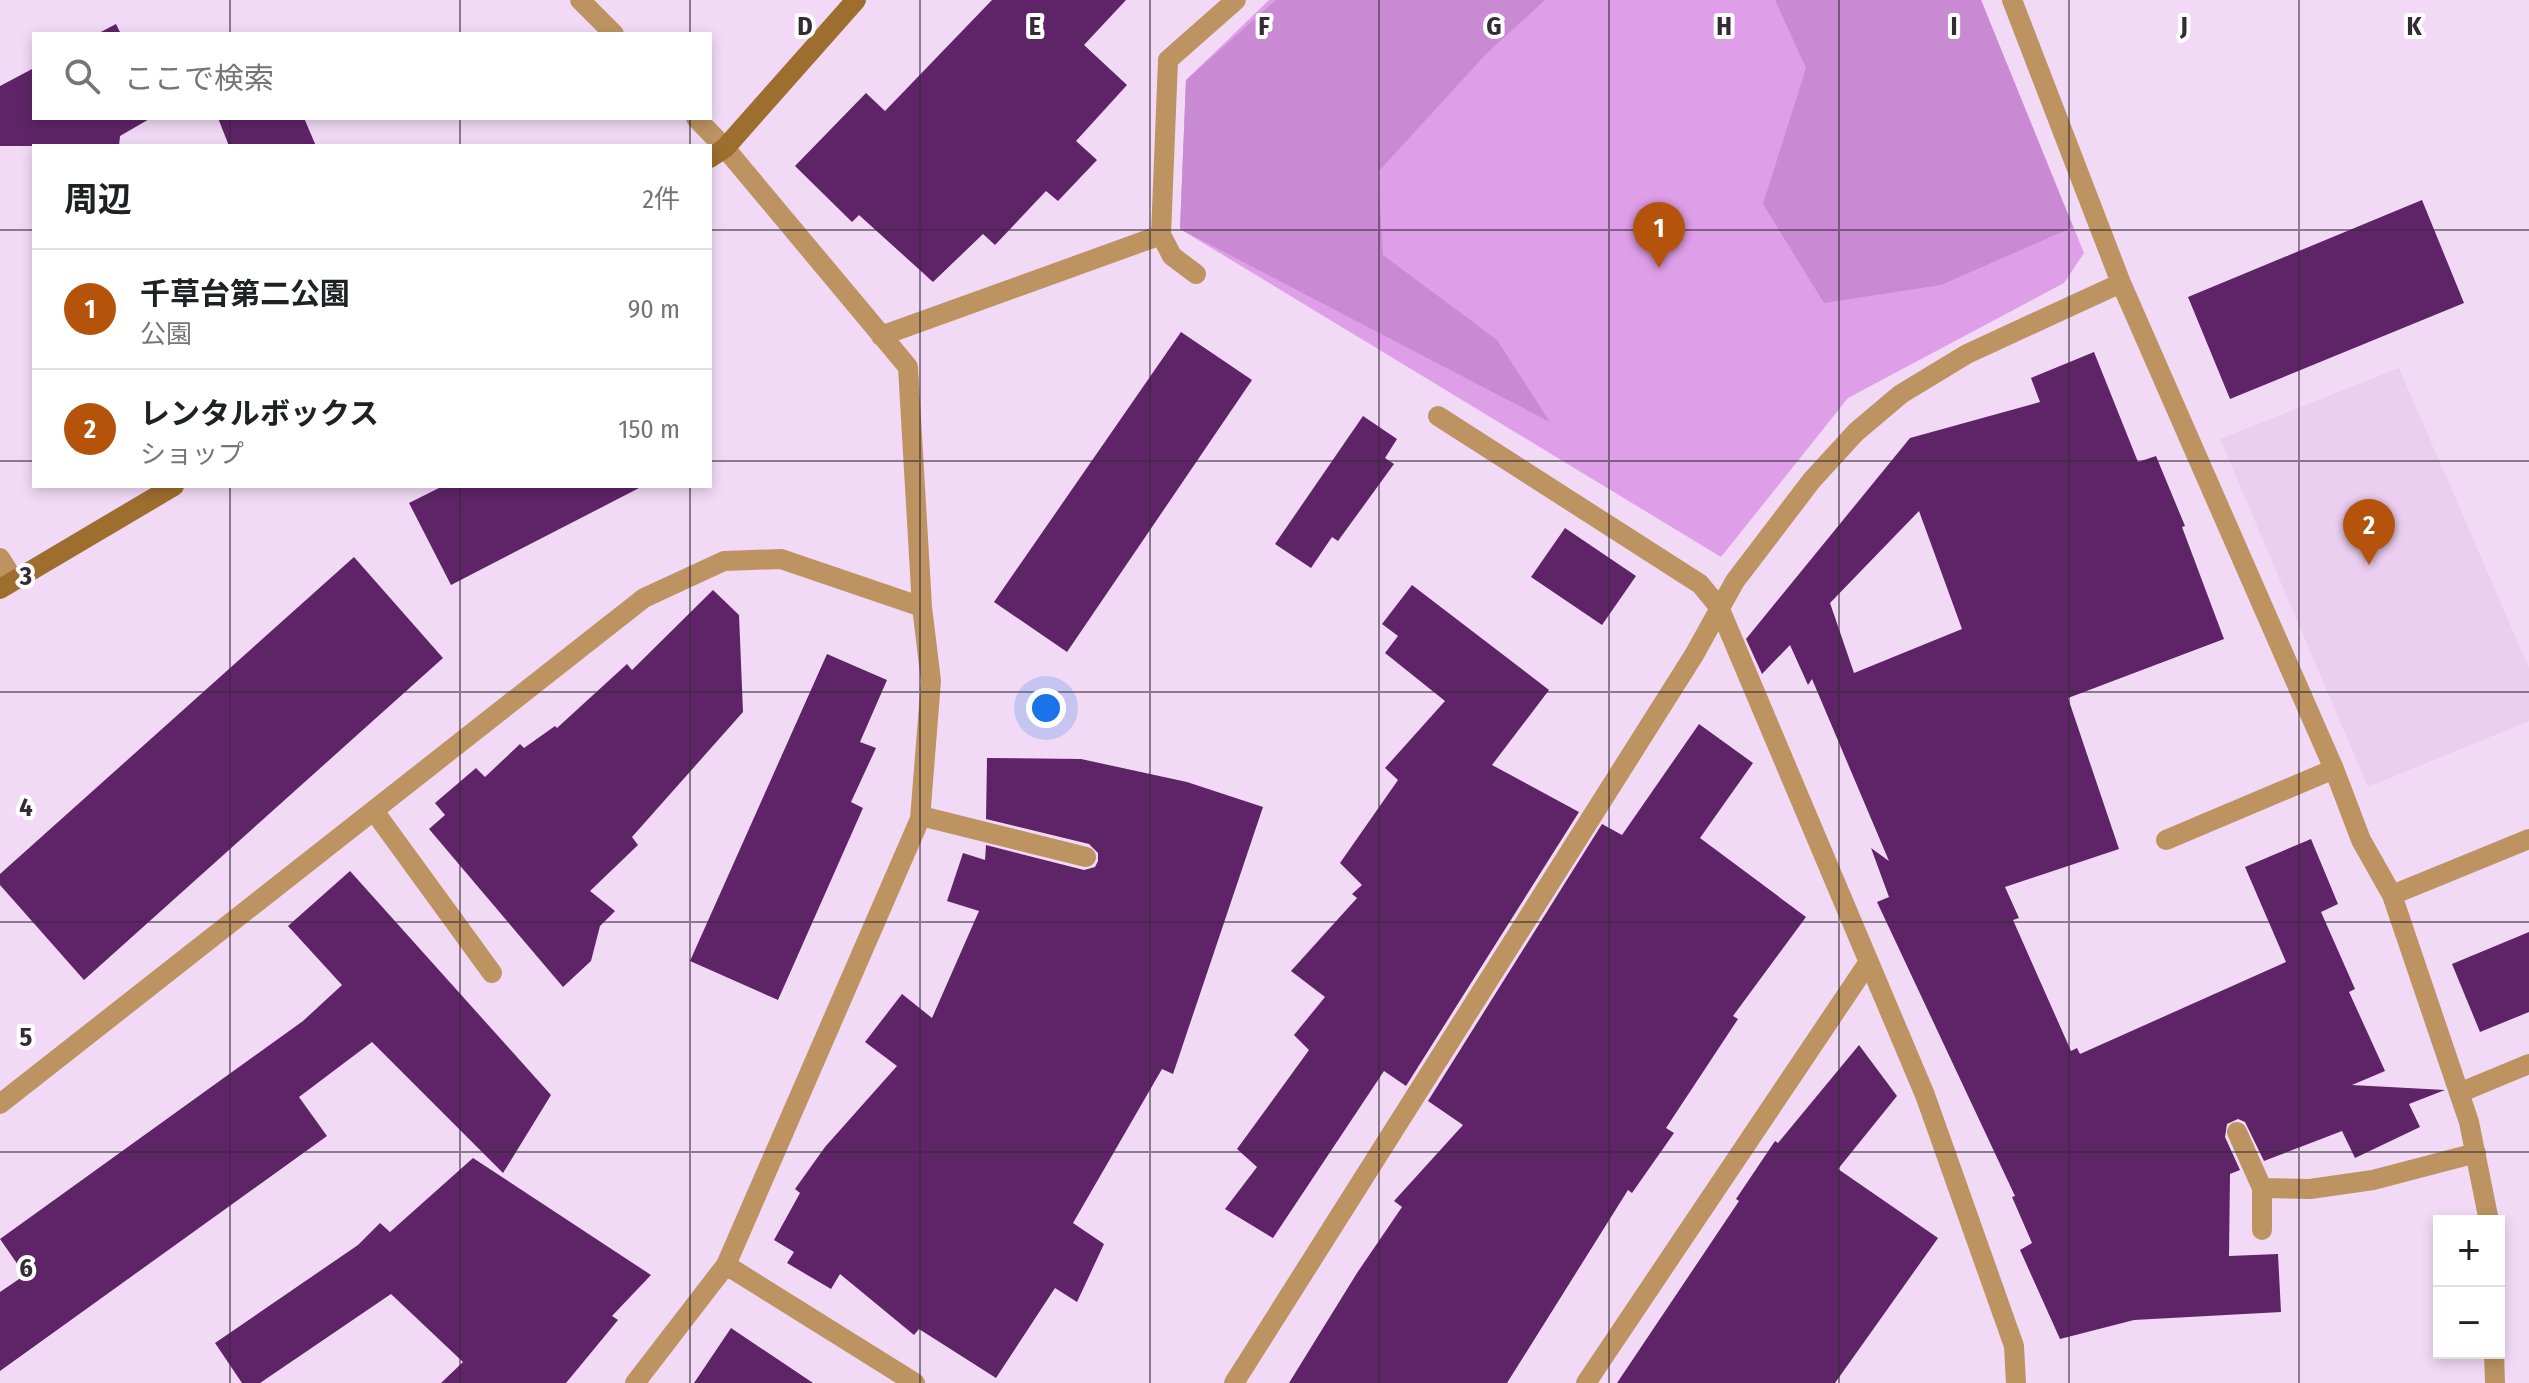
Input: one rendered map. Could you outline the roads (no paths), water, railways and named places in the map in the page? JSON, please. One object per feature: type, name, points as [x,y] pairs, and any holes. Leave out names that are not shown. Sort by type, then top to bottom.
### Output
[{"type":"street","points":[[580,0],[612,32]]},
{"type":"street","points":[[635,1383],[726,1265],[921,816],[931,681],[922,607],[908,367],[717,153],[856,0]]},
{"type":"street","points":[[1196,274],[1172,256],[1161,235],[1168,60],[1236,0]]},
{"type":"street","points":[[2012,0],[2121,283],[2334,769],[2361,840],[2392,895],[2459,1093],[2476,1153],[2488,1215]]},
{"type":"street","points":[[697,120],[712,144]]},
{"type":"street","points":[[881,336],[1161,235]]},
{"type":"street","points":[[1234,1383],[1694,655],[1735,581],[1812,480],[1856,432],[1901,394],[1967,354],[2121,283]]},
{"type":"street","points":[[1438,416],[1700,584],[1719,607],[1925,1095],[2014,1346],[2016,1383]]},
{"type":"street","points":[[0,558],[7,585],[171,488]]},
{"type":"street","points":[[0,1104],[644,598],[724,561],[781,559],[922,607]]},
{"type":"street","points":[[2166,840],[2334,769]]},
{"type":"street","points":[[374,811],[492,973]]},
{"type":"street","points":[[921,816],[1086,857]]},
{"type":"street","points":[[2392,895],[2529,839]]},
{"type":"street","points":[[1586,1383],[1868,963]]},
{"type":"street","points":[[2459,1093],[2529,1064]]},
{"type":"street","points":[[2237,1132],[2262,1188],[2262,1230]]},
{"type":"street","points":[[2262,1188],[2310,1189],[2373,1180],[2476,1153]]},
{"type":"street","points":[[726,1265],[915,1383]]},
{"type":"street","points":[[2494,1359],[2495,1383]]},
{"type":"place","name":"千草台第二公園","points":[[1659,268]]},
{"type":"place","name":"レンタルボックス","points":[[2369,565]]}]
